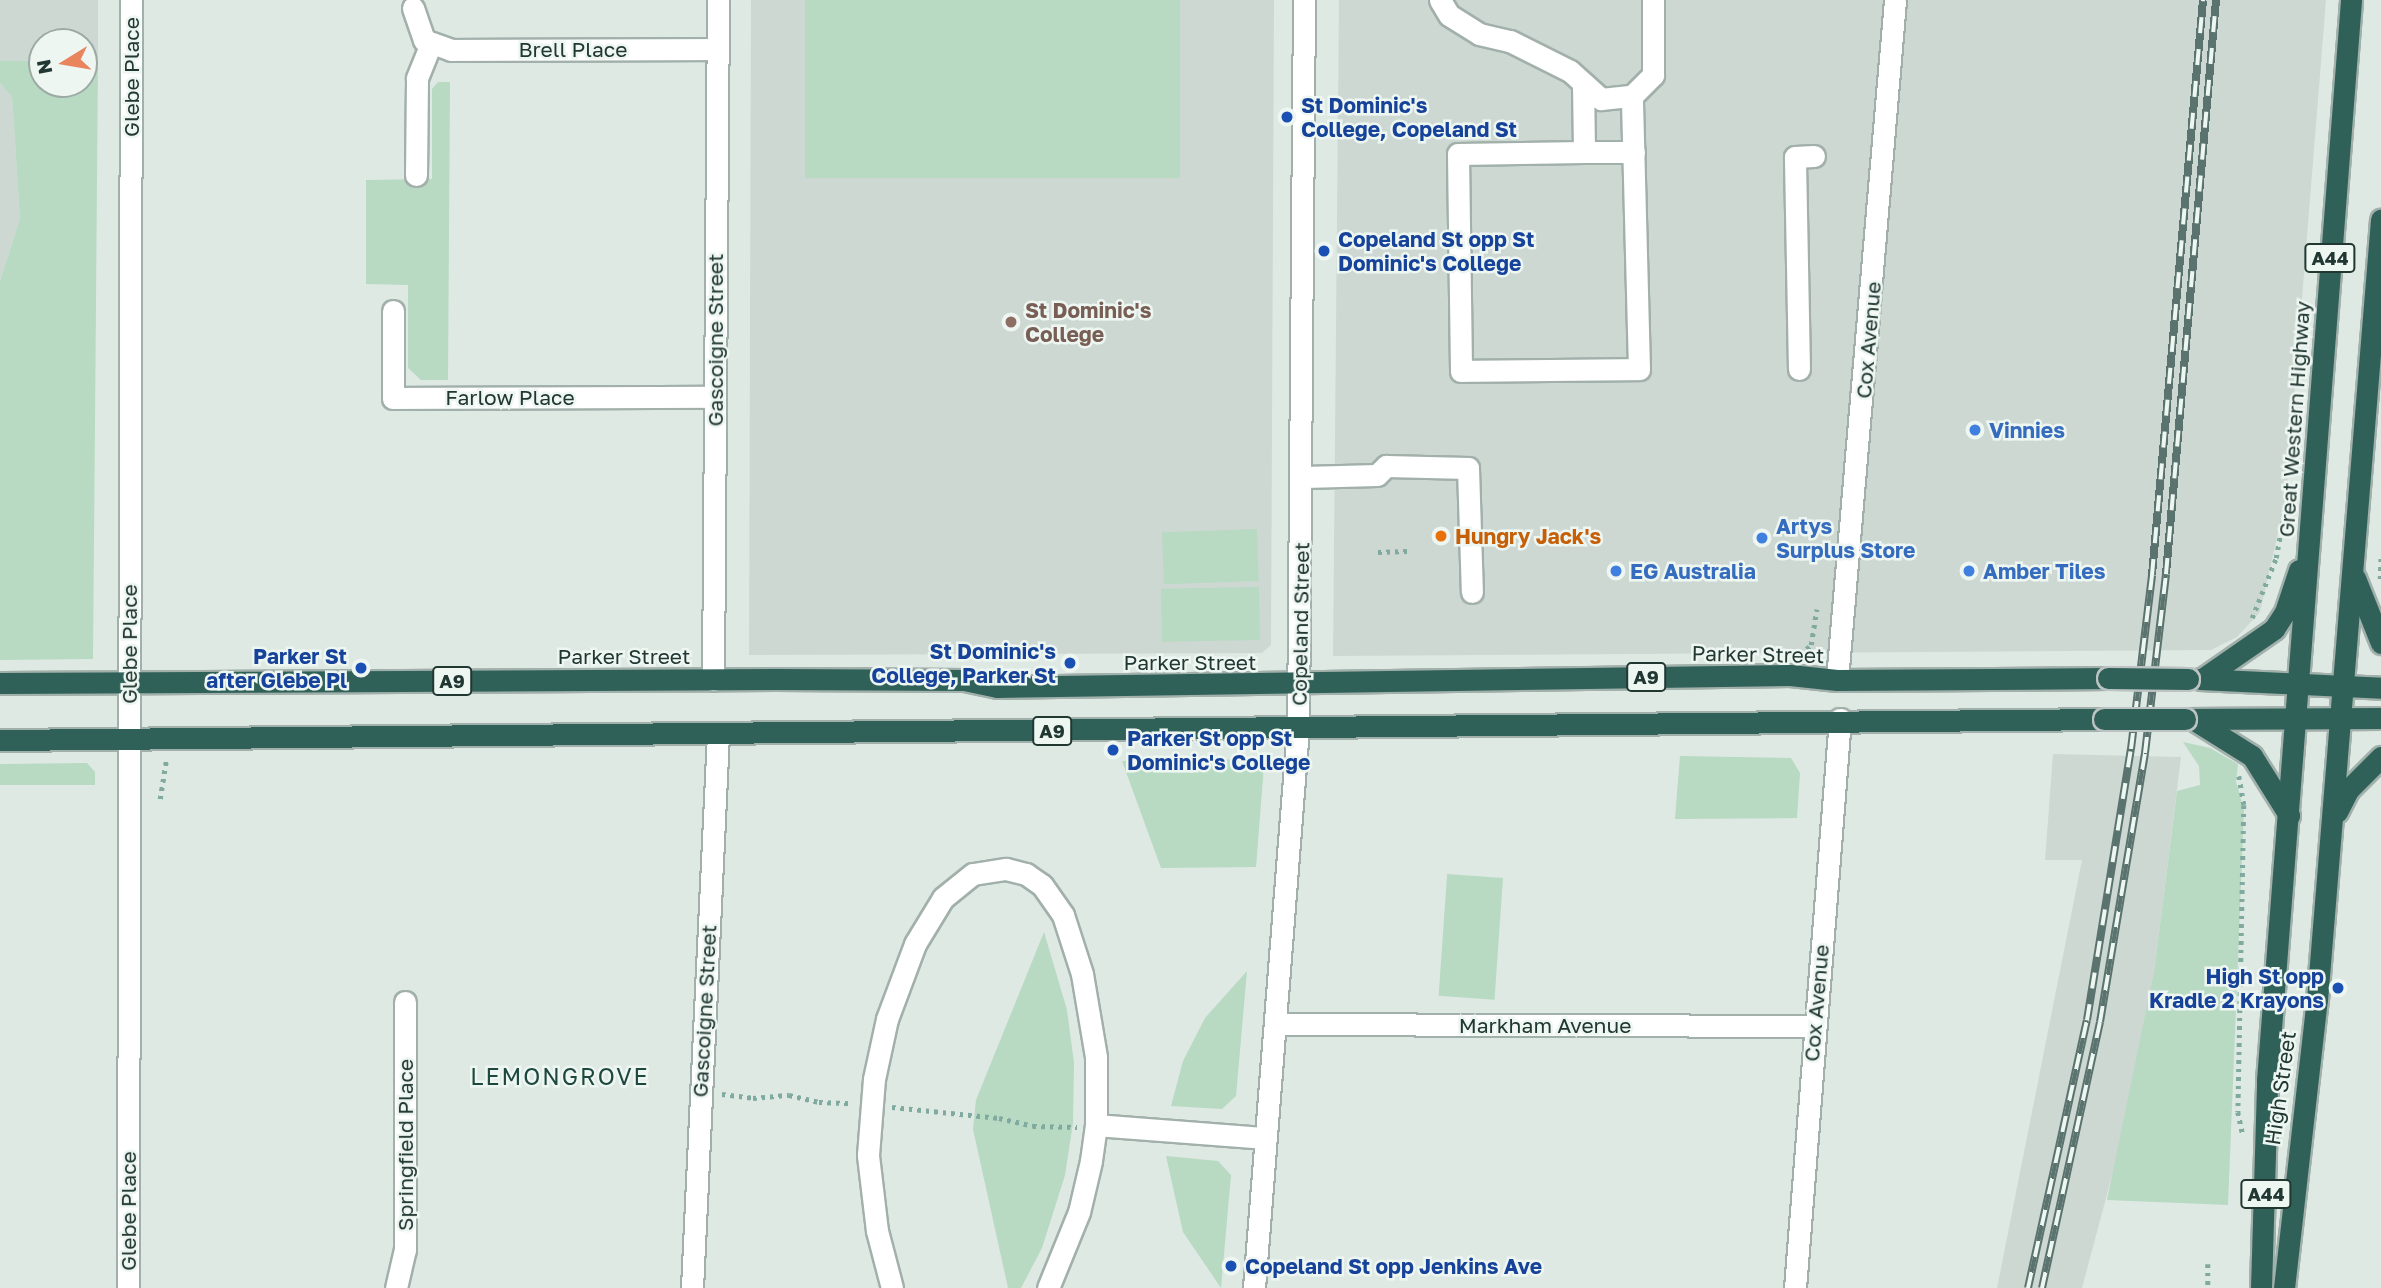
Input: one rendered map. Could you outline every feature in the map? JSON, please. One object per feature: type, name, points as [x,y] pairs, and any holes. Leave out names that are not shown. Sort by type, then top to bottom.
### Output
[{"type":"highway","name":"Great Western Highway","points":[[2297,716],[2351,0]]},
{"type":"highway","name":"A44","points":[[2341,685],[2381,220]]},
{"type":"highway","points":[[2195,679],[2259,641],[2280,620],[2294,589],[2313,515]]},
{"type":"highway","points":[[2353,569],[2381,643]]},
{"type":"highway","name":"Parker Street","points":[[0,683],[964,680],[997,687],[1267,686],[1300,681],[1790,675],[1837,680],[2195,679],[2381,688]]},
{"type":"highway","name":"High Street","points":[[2284,1288],[2331,825],[2341,685]]},
{"type":"highway","name":"A9","points":[[0,740],[1298,728],[1840,719],[2191,720],[2228,716],[2340,715],[2381,718]]},
{"type":"highway","name":"High Street","points":[[2261,1288],[2267,1080],[2297,716]]},
{"type":"highway","points":[[2191,720],[2252,756],[2289,815]]},
{"type":"highway","points":[[2331,825],[2348,790],[2381,757]]},
{"type":"street","name":"Glebe Place","points":[[128,1288],[131,0]]},
{"type":"street","name":"Gascoigne Street","points":[[713,680],[718,0]]},
{"type":"street","name":"Copeland Street","points":[[1254,1288],[1277,1024],[1300,681],[1304,477],[1304,0]]},
{"type":"street","points":[[1440,0],[1449,15],[1479,34],[1510,41],[1570,71],[1601,99],[1632,96],[1649,81],[1654,67],[1653,0]]},
{"type":"street","name":"Cox Avenue","points":[[1837,680],[1895,0]]},
{"type":"street","points":[[413,8],[415,26],[429,45],[417,78],[416,175]]},
{"type":"street","name":"Brell Place","points":[[429,45],[451,50],[717,49]]},
{"type":"street","points":[[1583,85],[1584,152]]},
{"type":"street","points":[[1632,96],[1634,152],[1639,369],[1461,371],[1458,154],[1634,152]]},
{"type":"street","points":[[1799,369],[1805,255],[1795,157],[1814,156]]},
{"type":"street","name":"Farlow Place","points":[[393,311],[393,398],[714,397]]},
{"type":"street","points":[[1304,477],[1377,475],[1386,466],[1464,465],[1471,475],[1472,592]]},
{"type":"street","name":"Cox Avenue","points":[[1795,1288],[1813,1026],[1840,719]]},
{"type":"street","name":"Gascoigne Street","points":[[692,1288],[718,734]]},
{"type":"street","points":[[892,1288],[870,1183],[870,1105],[887,1019],[905,967],[943,898],[963,879],[986,870],[1006,869],[1026,874],[1050,892],[1070,933],[1092,1027],[1096,1125],[1079,1212],[1048,1288]]},
{"type":"street","name":"Springfield Place","points":[[396,1288],[405,1250],[405,1002]]},
{"type":"street","name":"Markham Avenue","points":[[1277,1024],[1813,1026]]},
{"type":"street","points":[[1096,1125],[1266,1139]]},
{"type":"path","points":[[2247,627],[2276,558],[2290,483]]},
{"type":"path","points":[[1378,552],[1407,551]]},
{"type":"path","points":[[2380,583],[2381,554]]},
{"type":"path","points":[[1800,654],[1814,647],[1817,608]]},
{"type":"path","points":[[160,799],[166,761]]},
{"type":"path","points":[[2239,768],[2244,805],[2238,1112],[2246,1140]]},
{"type":"path","points":[[700,1092],[753,1098],[789,1095],[819,1102],[999,1118],[1033,1126],[1096,1125]]},
{"type":"path","points":[[2208,1264],[2208,1288]]},
{"type":"shaded area","points":[[0,0],[98,0],[98,28],[28,28],[28,61],[0,61]]},
{"type":"shaded area","name":"St Dominic's College","points":[[751,0],[1274,0],[1271,645],[1262,653],[749,655]]},
{"type":"shaded area","points":[[1339,0],[2326,0],[2286,498],[2260,612],[2237,637],[2211,650],[1333,656]]},
{"type":"shaded area","points":[[0,83],[12,95],[20,219],[0,281]]},
{"type":"shaded area","points":[[2053,754],[2181,757],[2154,972],[2121,1142],[2082,1288],[1997,1288],[2082,860],[2045,860]]},
{"type":"green space","points":[[805,0],[1180,0],[1180,178],[805,178]]},
{"type":"green space","points":[[0,61],[28,61],[28,98],[98,98],[93,659],[0,660],[0,281],[20,219],[12,96],[0,83]]},
{"type":"green space","points":[[438,82],[450,82],[448,380],[421,380],[408,368],[408,285],[366,284],[366,180],[432,179],[432,89]]},
{"type":"green space","points":[[1257,529],[1259,581],[1164,584],[1162,532]]},
{"type":"green space","points":[[1259,587],[1260,640],[1162,642],[1161,589]]},
{"type":"green space","points":[[2183,742],[2210,748],[2238,764],[2236,782],[2244,810],[2228,1205],[2107,1200],[2154,972],[2177,791],[2200,785],[2199,766]]},
{"type":"green space","points":[[1680,756],[1791,758],[1800,773],[1797,818],[1675,819]]},
{"type":"green space","points":[[1259,759],[1264,765],[1256,867],[1161,868],[1122,761]]},
{"type":"green space","points":[[87,763],[95,772],[95,785],[0,785],[0,764]]},
{"type":"green space","points":[[1447,874],[1503,878],[1494,1000],[1439,996]]},
{"type":"green space","points":[[1044,932],[1067,1010],[1074,1063],[1073,1123],[1065,1175],[1042,1248],[1021,1288],[1008,1288],[973,1129],[976,1100]]},
{"type":"green space","points":[[1247,971],[1236,1096],[1222,1109],[1171,1106],[1183,1061],[1205,1018]]},
{"type":"green space","points":[[1166,1156],[1218,1161],[1231,1175],[1221,1288],[1183,1232]]},
{"type":"railway","points":[[2028,1288],[2087,1020],[2131,749],[2152,575],[2203,0]]},
{"type":"railway","points":[[2042,1288],[2100,1022],[2145,753],[2166,574],[2216,0]]},
{"type":"place","name":"St Dominic's College, Copeland St","points":[[1287,117]]},
{"type":"place","name":"Copeland St opp St Dominic's College","points":[[1324,251]]},
{"type":"place","name":"St Dominic's College","points":[[1011,322]]},
{"type":"place","name":"Vinnies","points":[[1975,430]]},
{"type":"place","name":"Hungry Jack's","points":[[1441,536]]},
{"type":"place","name":"Artys Surplus Store","points":[[1762,538]]},
{"type":"place","name":"EG Australia","points":[[1616,571]]},
{"type":"place","name":"Amber Tiles","points":[[1969,571]]},
{"type":"place","name":"St Dominic's College, Parker St","points":[[1070,663]]},
{"type":"place","name":"Parker St after Glebe Pl","points":[[361,668]]},
{"type":"place","name":"Parker St opp St Dominic's College","points":[[1113,750]]},
{"type":"place","name":"High St opp Kradle 2 Krayons","points":[[2338,988]]},
{"type":"place","name":"Copeland St opp Jenkins Ave","points":[[1231,1266]]},
{"type":"district","name":"LEMONGROVE","points":[[560,1076]]}]
